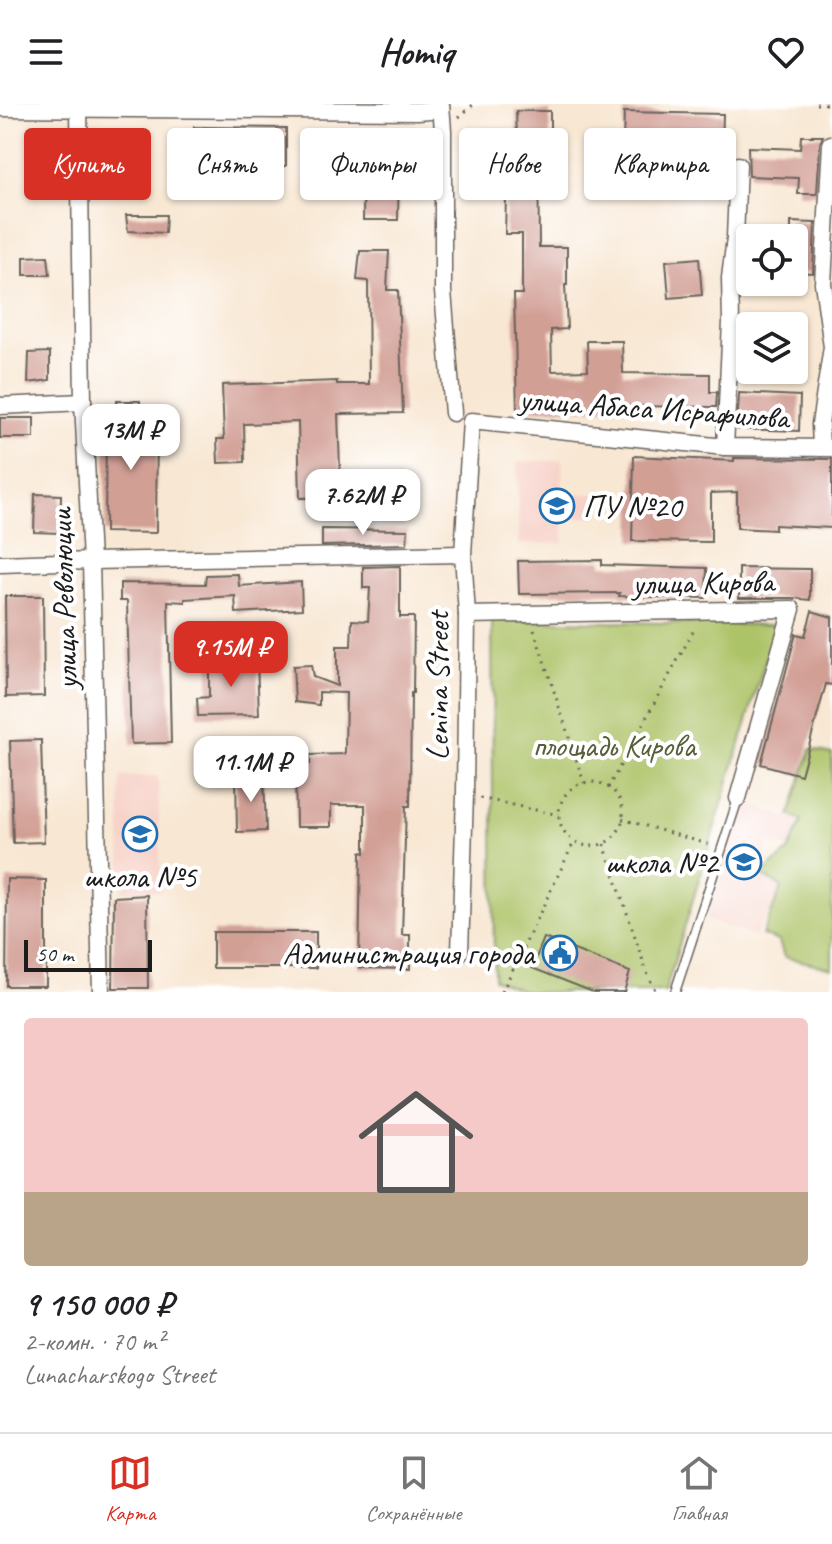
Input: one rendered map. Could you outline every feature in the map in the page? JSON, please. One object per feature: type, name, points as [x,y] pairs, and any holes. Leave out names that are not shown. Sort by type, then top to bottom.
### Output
[{"type":"street","points":[[0,108],[418,111],[441,106],[443,291],[453,413]]},
{"type":"street","name":"улица Революции","points":[[79,108],[83,402],[91,561],[101,992]]},
{"type":"street","points":[[826,448],[820,424],[832,347],[823,283],[831,144]]},
{"type":"street","points":[[725,447],[730,278],[738,165]]},
{"type":"street","points":[[0,406],[83,402]]},
{"type":"street","name":"улица Абаса Исрафилова","points":[[471,421],[725,447],[826,448]]},
{"type":"street","name":"Lenina Street","points":[[460,952],[467,615],[463,554],[471,421]]},
{"type":"street","points":[[0,564],[463,554]]},
{"type":"street","name":"улица Кирова","points":[[467,615],[792,609],[738,798]]},
{"type":"lane","points":[[675,992],[738,798]]},
{"type":"path","points":[[816,104],[832,104]]},
{"type":"path","points":[[608,788],[704,610]]},
{"type":"path","points":[[526,614],[535,632],[584,783]]},
{"type":"path","points":[[594,782],[608,788],[617,795],[622,805],[622,819],[617,833],[604,844],[588,846],[574,842],[566,836],[559,815],[567,792],[584,783],[594,782]]},
{"type":"path","points":[[465,794],[559,815]]},
{"type":"path","points":[[622,819],[722,848]]},
{"type":"path","points":[[502,992],[574,842]]},
{"type":"path","points":[[604,844],[656,992]]},
{"type":"shaded area","name":"ПУ №20","points":[[562,460],[563,494],[595,494],[596,517],[563,518],[564,543],[519,544],[517,462]]},
{"type":"shaded area","name":"школа №5","points":[[158,776],[161,891],[122,891],[120,777]]},
{"type":"shaded area","name":"школа №2","points":[[749,804],[798,821],[789,848],[768,844],[761,875],[782,887],[755,937],[706,920],[742,810]]},
{"type":"green space","name":"площадь Кирова","points":[[492,620],[776,625],[665,992],[526,992],[494,979]]},
{"type":"green space","points":[[811,749],[832,754],[832,968],[784,957],[779,941],[762,935],[782,887],[761,875],[788,852],[802,821],[790,815]]},
{"type":"building","points":[[516,111],[550,111],[550,128],[517,128]]},
{"type":"building","points":[[624,112],[723,114],[723,128],[623,128]]},
{"type":"building","points":[[194,127],[286,128],[286,166],[284,128]]},
{"type":"building","points":[[801,136],[823,136],[817,194],[798,194],[799,178],[749,176],[748,147],[800,149]]},
{"type":"building","points":[[363,200],[398,200],[398,220],[363,220]]},
{"type":"building","points":[[506,200],[538,200],[539,247],[567,247],[567,329],[551,330],[552,371],[588,370],[587,341],[622,341],[623,373],[710,374],[710,392],[717,392],[716,407],[517,410],[514,294],[522,294],[522,234],[505,234]]},
{"type":"building","points":[[126,215],[166,215],[165,233],[128,231]]},
{"type":"building","points":[[815,223],[813,273],[808,273],[808,224],[791,224]]},
{"type":"building","points":[[360,251],[389,251],[387,290],[398,290],[403,413],[338,414],[341,497],[300,498],[298,422],[244,424],[245,462],[218,463],[217,439],[224,439],[222,385],[337,381],[337,384],[369,384],[368,281],[357,280]]},
{"type":"building","points":[[48,256],[50,275],[24,275],[24,257]]},
{"type":"building","points":[[699,258],[702,295],[669,298],[666,261]]},
{"type":"building","points":[[50,352],[50,380],[28,383],[29,353]]},
{"type":"building","points":[[739,393],[800,396],[799,431],[737,429]]},
{"type":"building","points":[[117,401],[140,401],[140,422],[157,422],[156,533],[105,532],[106,418],[117,418]]},
{"type":"building","points":[[0,418],[34,418],[34,438],[0,438]]},
{"type":"building","points":[[634,456],[734,461],[734,458],[832,459],[832,528],[775,525],[775,530],[737,528],[737,492],[711,493],[711,542],[632,541]]},
{"type":"building","points":[[35,494],[61,495],[60,533],[34,532]]},
{"type":"building","points":[[322,529],[408,530],[407,544],[322,546]]},
{"type":"building","points":[[602,560],[602,565],[707,568],[706,598],[619,596],[620,593],[519,594],[518,561]]},
{"type":"building","points":[[400,566],[400,617],[414,617],[410,806],[406,806],[402,935],[410,935],[410,969],[359,968],[365,805],[331,805],[331,827],[296,827],[295,764],[310,764],[310,755],[345,754],[346,693],[319,692],[319,705],[295,702],[293,666],[311,665],[313,677],[337,686],[337,646],[351,646],[352,620],[368,621],[370,588],[363,588],[363,567]]},
{"type":"building","points":[[739,568],[810,569],[810,600],[739,598]]},
{"type":"building","points":[[238,574],[239,586],[301,582],[302,609],[236,613],[235,596],[168,601],[171,743],[131,744],[127,601],[120,601],[120,583],[205,584],[206,575]]},
{"type":"building","points":[[5,596],[43,596],[44,696],[6,697]]},
{"type":"building","points":[[812,611],[832,617],[832,685],[826,684],[801,775],[761,764],[796,634],[805,636]]},
{"type":"building","points":[[209,660],[257,660],[259,715],[198,716],[197,698],[209,697]]},
{"type":"building","points":[[41,740],[44,842],[13,843],[10,741]]},
{"type":"building","points":[[236,776],[264,776],[266,831],[237,832]]},
{"type":"building","points":[[7,879],[46,880],[46,986],[6,986]]},
{"type":"building","points":[[147,895],[148,988],[113,988],[114,897]]},
{"type":"building","points":[[213,932],[316,932],[316,968],[213,968]]},
{"type":"building","name":"Администрация города","points":[[544,938],[630,972],[624,992],[593,992],[532,968]]},
{"type":"place","name":"ПУ №20","points":[[557,506]]},
{"type":"place","name":"школа №5","points":[[140,834]]},
{"type":"place","name":"школа №2","points":[[744,862]]},
{"type":"place","name":"Администрация города","points":[[560,953]]}]
